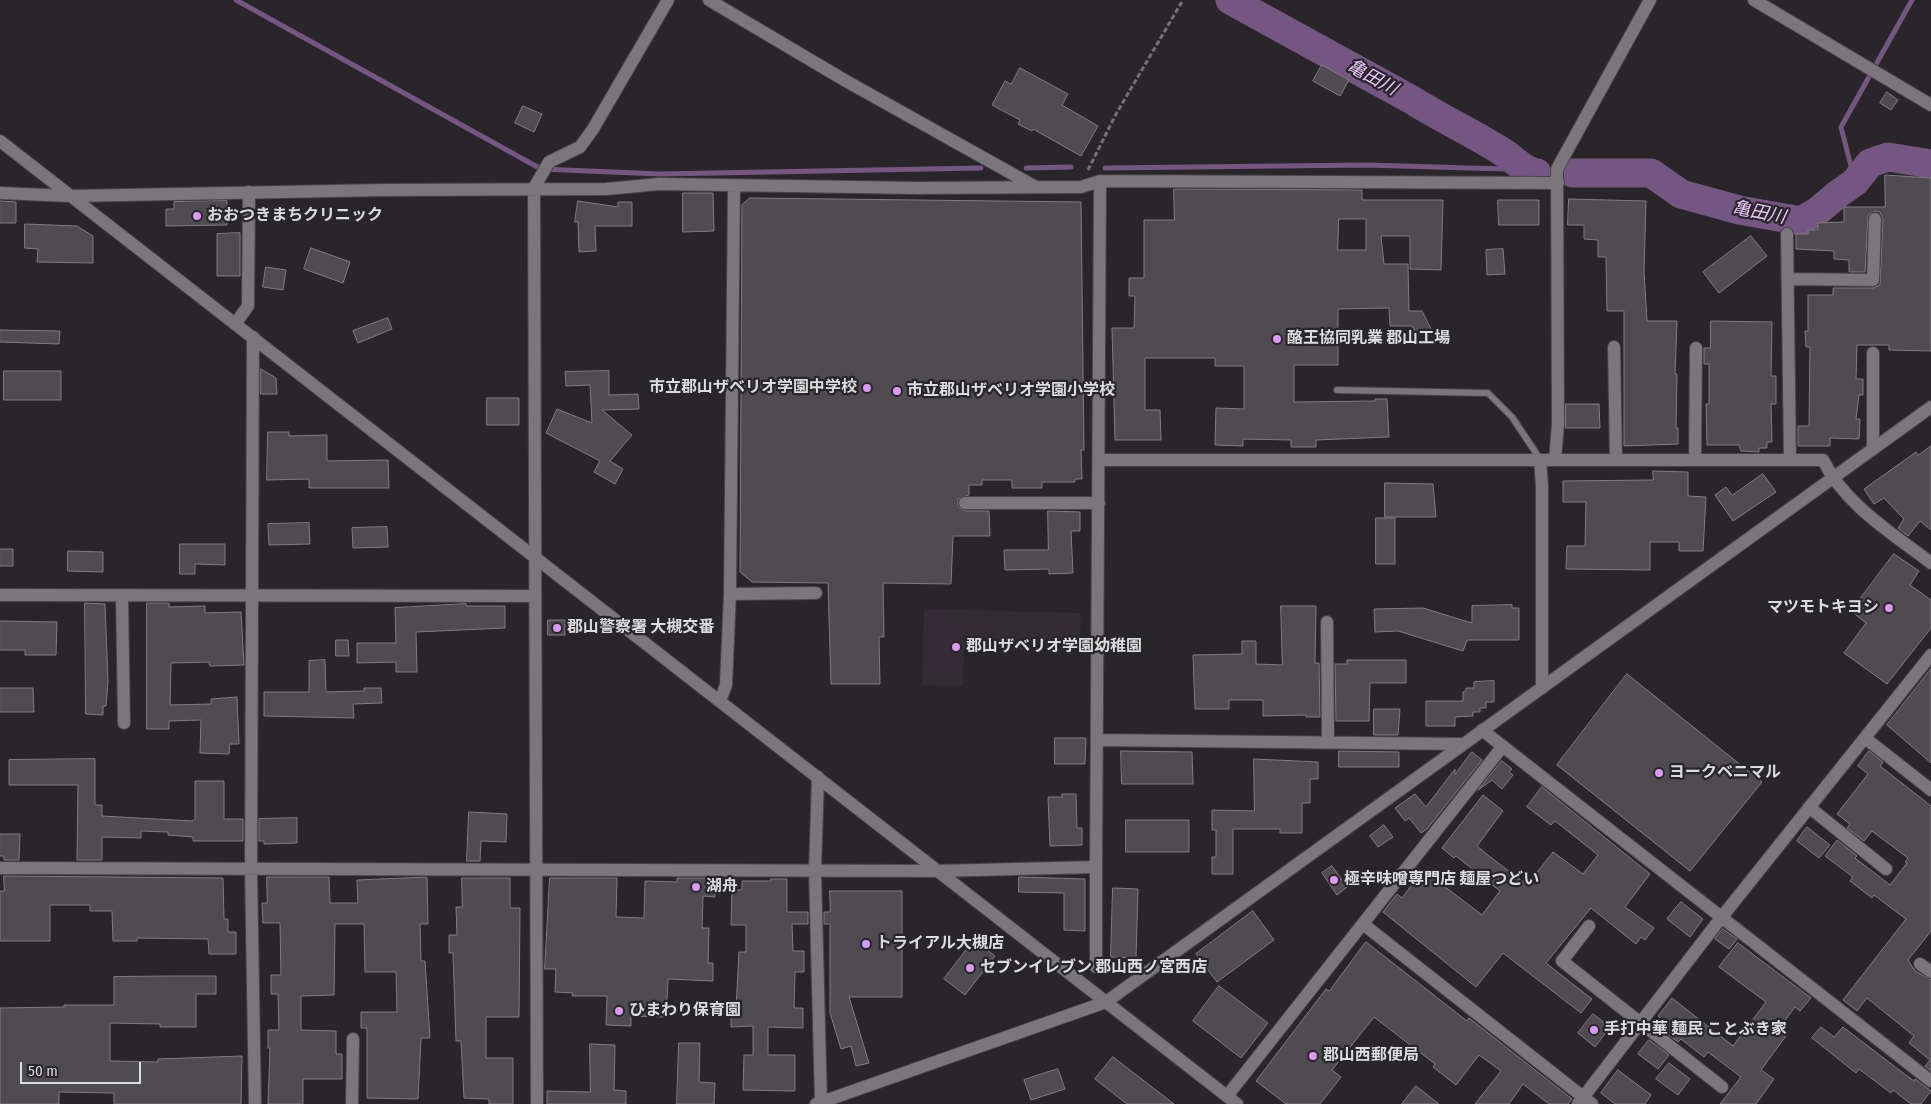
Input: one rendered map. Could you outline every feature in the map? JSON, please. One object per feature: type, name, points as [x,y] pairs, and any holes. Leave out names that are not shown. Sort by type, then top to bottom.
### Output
[{"type":"street","points":[[537,1104],[534,596],[536,557],[537,184],[549,162],[580,147],[593,129],[668,0]]},
{"type":"street","points":[[709,0],[1036,187]]},
{"type":"street","points":[[1555,460],[1558,424],[1557,169],[1650,0]]},
{"type":"street","points":[[1754,0],[1931,105]]},
{"type":"street","points":[[0,141],[1237,1104]]},
{"type":"street","points":[[1096,967],[1100,181]]},
{"type":"street","points":[[0,193],[71,196],[537,184],[607,189],[659,184],[1081,187],[1100,181],[1558,183]]},
{"type":"street","points":[[720,701],[726,685],[730,594],[734,186]]},
{"type":"street","points":[[235,324],[248,306],[249,192]]},
{"type":"street","points":[[1788,280],[1873,280],[1875,219]]},
{"type":"street","points":[[1787,234],[1790,460]]},
{"type":"street","points":[[253,337],[251,870],[255,1104]]},
{"type":"street","points":[[1614,347],[1616,460]]},
{"type":"street","points":[[1695,460],[1696,348]]},
{"type":"street","points":[[1873,353],[1873,449]]},
{"type":"street","points":[[818,777],[815,871],[818,1103],[1106,1002],[1460,744],[1542,688],[1931,407]]},
{"type":"street","points":[[1099,460],[1823,460],[1832,478],[1864,512],[1931,562]]},
{"type":"street","points":[[1540,460],[1542,486],[1542,688]]},
{"type":"street","points":[[965,503],[1099,503]]},
{"type":"street","points":[[730,594],[816,593]]},
{"type":"street","points":[[0,595],[253,597],[534,596]]},
{"type":"street","points":[[122,596],[124,723]]},
{"type":"street","points":[[1327,622],[1328,743]]},
{"type":"street","points":[[1362,924],[1584,1102],[1638,1023],[1931,655]]},
{"type":"street","points":[[1482,730],[1931,1081]]},
{"type":"street","points":[[1865,738],[1931,790]]},
{"type":"street","points":[[1097,740],[1460,744]]},
{"type":"street","points":[[1227,1096],[1503,746]]},
{"type":"street","points":[[1809,807],[1886,869]]},
{"type":"street","points":[[0,868],[251,870],[536,868],[936,871],[1096,867]]},
{"type":"street","points":[[1588,926],[1562,961],[1638,1023],[1722,1087]]},
{"type":"street","points":[[1920,964],[1931,972]]},
{"type":"street","points":[[352,1104],[353,1039]]},
{"type":"lane","points":[[1337,390],[1488,394],[1512,417],[1540,460]]},
{"type":"path","points":[[1081,187],[1116,114],[1183,0]]},
{"type":"shaded area","name":"郡山ザベリオ学園幼稚園","points":[[924,609],[1081,613],[1080,641],[1071,641],[1070,650],[1047,650],[1047,644],[1030,643],[1029,650],[1005,650],[1005,644],[989,643],[989,650],[964,650],[963,686],[922,685]]},
{"type":"building","points":[[1322,65],[1349,80],[1340,96],[1313,81]]},
{"type":"building","points":[[1020,68],[1068,94],[1062,105],[1098,126],[1081,156],[1033,129],[1032,131],[1018,124],[1020,120],[992,105],[1005,81],[1011,84]]},
{"type":"building","points":[[1887,92],[1898,100],[1891,110],[1880,103]]},
{"type":"building","points":[[523,106],[542,114],[534,132],[515,123]]},
{"type":"building","points":[[1885,175],[1931,178],[1931,351],[1889,350],[1889,345],[1857,345],[1856,379],[1863,379],[1863,395],[1859,395],[1856,419],[1860,419],[1859,439],[1830,438],[1830,446],[1798,446],[1798,426],[1809,426],[1810,347],[1806,347],[1805,331],[1808,331],[1808,295],[1833,295],[1833,288],[1873,288],[1880,285],[1883,219],[1880,212],[1876,211],[1868,215],[1865,272],[1849,272],[1849,260],[1834,259],[1834,251],[1796,249],[1796,234],[1808,234],[1808,230],[1818,230],[1818,223],[1844,222],[1844,207],[1885,207]]},
{"type":"building","points":[[1174,189],[1362,190],[1362,200],[1443,200],[1441,270],[1410,269],[1410,236],[1381,236],[1384,264],[1408,264],[1409,311],[1422,311],[1431,329],[1418,335],[1412,326],[1390,326],[1389,308],[1338,309],[1338,365],[1294,365],[1294,402],[1375,401],[1375,399],[1387,399],[1389,437],[1316,440],[1316,447],[1291,447],[1291,440],[1243,439],[1243,446],[1215,445],[1216,408],[1244,409],[1244,366],[1215,366],[1215,358],[1145,358],[1145,410],[1160,410],[1161,440],[1115,440],[1112,328],[1134,328],[1135,296],[1129,296],[1129,278],[1144,278],[1144,220],[1174,220]],"holes":[[[1339,219],[1366,219],[1366,250],[1338,250]]]},
{"type":"building","points":[[683,193],[713,193],[714,231],[683,232]]},
{"type":"building","points":[[750,198],[1081,202],[1084,450],[1081,450],[1082,479],[1075,479],[1075,482],[1042,482],[1042,488],[1012,488],[1012,480],[982,480],[982,485],[969,485],[969,495],[958,499],[958,507],[965,511],[989,511],[990,536],[953,536],[951,584],[883,583],[884,637],[879,637],[880,684],[831,684],[828,583],[752,582],[740,572],[742,205]]},
{"type":"building","points":[[1569,199],[1646,201],[1644,272],[1647,321],[1677,321],[1675,374],[1677,374],[1676,428],[1678,428],[1678,444],[1624,446],[1624,311],[1607,311],[1606,257],[1598,257],[1598,240],[1584,239],[1584,225],[1568,225]]},
{"type":"building","points":[[1498,200],[1539,200],[1539,225],[1499,225]]},
{"type":"building","points":[[0,201],[16,202],[16,223],[0,223]]},
{"type":"building","name":"おおつきまちクリニック","points":[[227,201],[227,225],[166,226],[166,209],[174,209],[174,202]]},
{"type":"building","points":[[578,201],[618,207],[618,202],[632,202],[632,226],[595,226],[596,251],[579,252],[578,222],[575,222]]},
{"type":"building","points":[[25,224],[77,226],[93,236],[93,263],[37,262],[38,249],[25,248]]},
{"type":"building","points":[[240,233],[240,276],[217,276],[217,234]]},
{"type":"building","points":[[1751,236],[1767,256],[1719,293],[1703,272]]},
{"type":"building","points":[[311,248],[350,262],[343,283],[304,269]]},
{"type":"building","points":[[1503,249],[1505,274],[1487,275],[1486,250]]},
{"type":"building","points":[[266,267],[286,270],[283,290],[263,287]]},
{"type":"building","points":[[388,318],[392,329],[358,343],[353,331]]},
{"type":"building","points":[[1711,321],[1772,322],[1771,376],[1776,376],[1776,404],[1771,404],[1772,442],[1767,442],[1767,448],[1759,448],[1759,452],[1741,451],[1739,445],[1707,445],[1706,404],[1709,404],[1709,364],[1704,364],[1704,348],[1710,348]]},
{"type":"building","points":[[0,330],[60,331],[59,344],[0,342]]},
{"type":"building","points":[[261,369],[276,378],[277,394],[261,394]]},
{"type":"building","points":[[4,371],[61,371],[61,400],[4,400]]},
{"type":"building","points":[[609,371],[609,395],[638,394],[639,409],[602,410],[632,435],[610,461],[623,469],[615,484],[594,472],[600,461],[546,433],[557,409],[592,423],[590,385],[566,386],[565,372]]},
{"type":"building","points":[[487,398],[519,398],[519,425],[487,425]]},
{"type":"building","points":[[1566,404],[1599,404],[1600,428],[1566,428]]},
{"type":"building","points":[[268,432],[289,432],[289,436],[327,435],[327,461],[388,460],[389,488],[309,488],[309,479],[267,480]]},
{"type":"building","points":[[1931,446],[1931,530],[1920,521],[1908,536],[1898,528],[1904,519],[1884,498],[1874,504],[1864,489],[1916,452],[1918,455]]},
{"type":"building","points":[[1653,471],[1688,472],[1688,496],[1706,497],[1703,551],[1679,551],[1679,542],[1650,542],[1650,570],[1566,569],[1567,546],[1585,546],[1586,502],[1563,502],[1563,481],[1653,480]]},
{"type":"building","points":[[1763,474],[1776,492],[1733,521],[1715,495],[1726,487],[1732,495]]},
{"type":"building","points":[[1385,483],[1433,484],[1436,517],[1385,517]]},
{"type":"building","points":[[1048,511],[1080,512],[1080,531],[1071,531],[1073,573],[1049,574],[1049,569],[1005,570],[1004,550],[1048,550]]},
{"type":"building","points":[[1376,518],[1395,518],[1395,564],[1376,564]]},
{"type":"building","points":[[309,523],[310,544],[269,545],[268,524]]},
{"type":"building","points":[[387,527],[388,547],[353,548],[352,528]]},
{"type":"building","points":[[180,544],[225,544],[225,565],[195,564],[195,574],[180,574]]},
{"type":"building","points":[[0,549],[13,549],[13,566],[0,566]]},
{"type":"building","points":[[68,551],[103,552],[103,572],[68,571]]},
{"type":"building","points":[[1894,554],[1919,571],[1910,585],[1931,600],[1931,628],[1887,684],[1844,653],[1866,623],[1851,611]]},
{"type":"building","points":[[85,603],[105,604],[108,682],[106,706],[103,706],[103,715],[86,714]]},
{"type":"building","points":[[147,603],[169,603],[169,607],[205,606],[205,613],[241,612],[244,665],[210,666],[209,662],[171,663],[170,705],[211,704],[211,699],[237,697],[239,744],[230,744],[229,754],[200,753],[201,720],[169,721],[169,729],[147,729]]},
{"type":"building","points":[[466,604],[466,606],[505,606],[505,628],[416,632],[417,672],[396,672],[396,662],[357,663],[357,643],[396,643],[395,608]]},
{"type":"building","points":[[1512,605],[1512,608],[1519,608],[1519,640],[1467,640],[1463,651],[1398,631],[1375,632],[1374,609],[1423,608],[1472,623],[1472,606]]},
{"type":"building","points":[[1281,606],[1316,606],[1315,663],[1319,663],[1320,717],[1306,717],[1306,715],[1263,716],[1263,700],[1229,700],[1229,709],[1195,709],[1193,655],[1242,654],[1242,641],[1256,641],[1256,664],[1282,665]]},
{"type":"building","name":"郡山警察署 大槻交番","points":[[548,620],[565,620],[565,635],[548,635]]},
{"type":"building","points":[[0,621],[57,622],[56,655],[25,655],[25,650],[0,650]]},
{"type":"building","points":[[336,640],[348,640],[349,656],[336,656]]},
{"type":"building","points":[[325,660],[326,692],[364,691],[364,688],[381,688],[382,703],[353,704],[354,718],[264,716],[264,692],[309,692],[309,661]]},
{"type":"building","points":[[1347,660],[1406,660],[1406,683],[1370,683],[1369,721],[1336,721],[1335,664],[1347,664]]},
{"type":"building","points":[[1931,669],[1931,763],[1887,725]]},
{"type":"building","name":"ヨークベニマル","points":[[1627,674],[1762,782],[1690,871],[1557,765]]},
{"type":"building","points":[[1494,681],[1494,702],[1486,702],[1486,708],[1480,708],[1480,712],[1473,712],[1473,716],[1455,717],[1455,726],[1426,726],[1426,701],[1463,701],[1463,692],[1466,691],[1466,688],[1474,688],[1474,682]]},
{"type":"building","points":[[0,688],[33,688],[34,712],[0,712]]},
{"type":"building","points":[[1374,709],[1400,709],[1398,735],[1374,735]]},
{"type":"building","points":[[1055,738],[1086,738],[1085,764],[1055,764]]},
{"type":"building","points":[[1121,751],[1192,752],[1193,784],[1122,784]]},
{"type":"building","points":[[1339,751],[1399,752],[1399,767],[1339,767]]},
{"type":"building","points":[[1869,751],[1883,762],[1880,766],[1931,806],[1931,931],[1908,960],[1915,971],[1931,980],[1931,1071],[1925,1066],[1930,1060],[1909,1043],[1914,1036],[1867,998],[1857,1011],[1843,1000],[1906,919],[1874,895],[1872,898],[1850,881],[1853,877],[1825,856],[1837,840],[1857,856],[1855,858],[1890,885],[1907,863],[1905,862],[1908,858],[1872,831],[1864,841],[1847,828],[1850,824],[1837,814],[1868,774],[1858,766]]},
{"type":"building","points":[[1472,752],[1482,760],[1427,829],[1421,833],[1409,818],[1405,821],[1395,808],[1415,794],[1426,807],[1455,769],[1455,774]]},
{"type":"building","points":[[95,759],[95,805],[102,805],[102,816],[192,821],[195,819],[195,781],[224,781],[224,819],[243,819],[243,841],[193,841],[193,837],[168,835],[168,832],[141,831],[141,838],[102,837],[102,860],[77,860],[78,785],[9,785],[9,760]]},
{"type":"building","points":[[1254,759],[1318,762],[1318,779],[1310,779],[1310,803],[1302,803],[1302,833],[1280,833],[1280,829],[1233,829],[1233,874],[1212,874],[1212,857],[1216,857],[1216,830],[1212,830],[1212,810],[1254,811]]},
{"type":"building","points":[[1502,761],[1512,769],[1509,772],[1513,775],[1502,789],[1492,780],[1478,790]]},
{"type":"building","points":[[1542,787],[1650,874],[1625,907],[1654,928],[1645,940],[1641,937],[1636,944],[1591,908],[1546,963],[1592,999],[1581,1013],[1503,953],[1476,987],[1383,912],[1397,894],[1402,898],[1423,870],[1482,915],[1500,891],[1456,856],[1454,858],[1442,848],[1483,795],[1503,811],[1477,846],[1489,856],[1527,885],[1553,852],[1583,874],[1598,855],[1555,821],[1551,825],[1527,807]]},
{"type":"building","points":[[1062,794],[1076,794],[1077,828],[1082,828],[1082,845],[1050,846],[1048,797],[1062,797]]},
{"type":"building","points":[[469,812],[507,814],[506,842],[481,841],[480,861],[467,861]]},
{"type":"building","points":[[297,818],[297,843],[264,844],[264,841],[259,841],[259,819]]},
{"type":"building","points":[[1126,820],[1189,820],[1189,852],[1126,852]]},
{"type":"building","points":[[1384,825],[1393,837],[1378,847],[1370,836]]},
{"type":"building","points":[[1807,827],[1830,845],[1819,858],[1797,841]]},
{"type":"building","points":[[0,834],[20,834],[19,860],[4,860],[4,856],[0,856]]},
{"type":"building","name":"極辛味噌専門店 麺屋つどい","points":[[1332,866],[1347,887],[1337,895],[1322,873]]},
{"type":"building","points":[[4,876],[223,878],[224,919],[228,919],[228,932],[236,932],[236,954],[209,954],[208,939],[137,938],[137,941],[113,941],[112,911],[90,911],[90,905],[50,905],[50,941],[0,941],[0,891],[4,891]]},
{"type":"building","points":[[267,877],[329,877],[330,903],[358,903],[357,880],[427,877],[428,924],[420,924],[421,961],[425,961],[430,1038],[421,1038],[418,1099],[367,1098],[367,1028],[361,1028],[361,1012],[397,1012],[396,972],[365,972],[364,924],[335,924],[334,995],[301,996],[301,1030],[336,1031],[336,1054],[342,1054],[342,1079],[303,1079],[303,1104],[268,1104],[270,1048],[268,1048],[268,1030],[279,1030],[278,994],[271,994],[271,975],[281,975],[280,923],[263,923],[262,903],[267,903]]},
{"type":"building","points":[[1019,877],[1085,879],[1085,931],[1064,930],[1064,893],[1019,892]]},
{"type":"building","points":[[462,878],[510,878],[510,908],[520,908],[519,1017],[486,1017],[486,1058],[513,1058],[513,1104],[489,1104],[489,1099],[464,1098],[461,1041],[456,1041],[453,953],[449,953],[449,935],[457,935],[456,907],[462,907]]},
{"type":"building","points":[[550,878],[617,878],[616,917],[644,918],[645,881],[677,882],[677,878],[715,878],[715,897],[703,896],[702,928],[709,928],[708,963],[713,963],[713,981],[668,979],[666,1017],[631,1016],[631,1026],[606,1025],[607,996],[572,996],[573,993],[555,992],[556,969],[545,969]]},
{"type":"building","points":[[771,879],[787,879],[787,912],[808,912],[808,924],[792,924],[793,951],[804,951],[804,972],[795,972],[794,1008],[803,1008],[803,1028],[768,1027],[768,1055],[795,1055],[795,1091],[743,1090],[744,1055],[753,1055],[753,1026],[731,1027],[731,1008],[736,1008],[739,952],[746,952],[746,925],[731,925],[732,890],[742,890],[742,881],[771,881]]},
{"type":"building","points":[[1113,888],[1138,889],[1136,958],[1111,957]]},
{"type":"building","name":"トライアル大槻店","points":[[830,891],[902,891],[902,997],[849,997],[869,1063],[856,1066],[851,1046],[841,1049],[830,1013],[830,924],[824,924],[824,912],[830,912]]},
{"type":"building","points":[[1681,902],[1703,919],[1690,937],[1667,919]]},
{"type":"building","points":[[1253,911],[1274,940],[1217,982],[1196,954]]},
{"type":"building","points":[[1723,929],[1737,939],[1729,949],[1715,939]]},
{"type":"building","name":"セブンイレブン 郡山西ノ宮西店","points":[[974,940],[995,956],[965,995],[944,979]]},
{"type":"building","points":[[1366,942],[1467,1021],[1469,1018],[1572,1099],[1568,1104],[1549,1104],[1523,1084],[1509,1104],[1475,1104],[1501,1071],[1479,1055],[1456,1085],[1433,1067],[1435,1064],[1374,1017],[1332,1070],[1341,1077],[1320,1104],[1286,1104],[1256,1081],[1326,989],[1329,991]]},
{"type":"building","points":[[1738,943],[1811,998],[1800,1011],[1795,1007],[1778,1030],[1786,1036],[1761,1070],[1774,1079],[1756,1104],[1720,1104],[1741,1077],[1708,1052],[1704,1057],[1681,1039],[1678,1042],[1658,1027],[1663,1020],[1658,1016],[1672,998],[1733,1046],[1766,1002],[1719,967]]},
{"type":"building","points":[[216,976],[216,994],[196,994],[196,1027],[160,1027],[160,1024],[110,1023],[110,1061],[158,1062],[158,1059],[242,1056],[241,1104],[114,1104],[114,1093],[59,1092],[59,1104],[0,1104],[0,1008],[114,1005],[114,977]]},
{"type":"building","points":[[1219,986],[1268,1023],[1241,1058],[1193,1021]]},
{"type":"building","name":"手打中華 麺民 ことぶき家","points":[[1593,1014],[1610,1027],[1595,1047],[1578,1033]]},
{"type":"building","points":[[1821,1027],[1834,1037],[1843,1027],[1907,1076],[1914,1081],[1915,1079],[1931,1091],[1921,1104],[1911,1104],[1893,1090],[1891,1093],[1859,1069],[1856,1073],[1812,1038]]},
{"type":"building","points":[[1649,1040],[1669,1055],[1658,1069],[1638,1054]]},
{"type":"building","points":[[679,1043],[700,1043],[699,1082],[715,1083],[714,1104],[677,1104]]},
{"type":"building","points":[[590,1044],[615,1045],[614,1090],[626,1091],[626,1104],[547,1104],[547,1091],[590,1092]]},
{"type":"building","points":[[1113,1057],[1174,1104],[1127,1104],[1095,1079]]},
{"type":"building","points":[[1669,1063],[1690,1079],[1678,1095],[1656,1079]]},
{"type":"building","points":[[1058,1069],[1065,1089],[1031,1100],[1024,1080]]},
{"type":"building","points":[[1618,1070],[1651,1095],[1645,1104],[1615,1104],[1601,1093]]},
{"type":"building","points":[[1416,1086],[1439,1104],[1402,1104]]},
{"type":"waterway","points":[[236,0],[541,169],[660,174],[981,168]]},
{"type":"waterway","name":"亀田川","points":[[1230,0],[1412,100],[1493,146],[1524,168],[1537,173]]},
{"type":"waterway","points":[[1855,182],[1841,127],[1912,0]]},
{"type":"waterway","name":"亀田川","points":[[1573,173],[1651,173],[1681,194],[1739,210],[1801,221],[1818,211],[1855,182],[1870,163],[1888,157],[1931,164]]},
{"type":"waterway","points":[[1105,168],[1366,165],[1505,169],[1531,172]]},
{"type":"waterway","points":[[1026,168],[1071,167]]},
{"type":"place","name":"おおつきまちクリニック","points":[[197,216]]},
{"type":"place","name":"酪王協同乳業 郡山工場","points":[[1277,339]]},
{"type":"place","name":"市立郡山ザベリオ学園中学校","points":[[867,388]]},
{"type":"place","name":"市立郡山ザベリオ学園小学校","points":[[897,391]]},
{"type":"place","name":"マツモトキヨシ","points":[[1889,608]]},
{"type":"place","name":"郡山警察署 大槻交番","points":[[557,628]]},
{"type":"place","name":"郡山ザベリオ学園幼稚園","points":[[956,647]]},
{"type":"place","name":"ヨークベニマル","points":[[1659,773]]},
{"type":"place","name":"極辛味噌専門店 麺屋つどい","points":[[1334,880]]},
{"type":"place","name":"湖舟","points":[[696,887]]},
{"type":"place","name":"トライアル大槻店","points":[[866,944]]},
{"type":"place","name":"セブンイレブン 郡山西ノ宮西店","points":[[970,968]]},
{"type":"place","name":"ひまわり保育園","points":[[619,1011]]},
{"type":"place","name":"手打中華 麺民 ことぶき家","points":[[1594,1030]]},
{"type":"place","name":"郡山西郵便局","points":[[1313,1056]]}]
